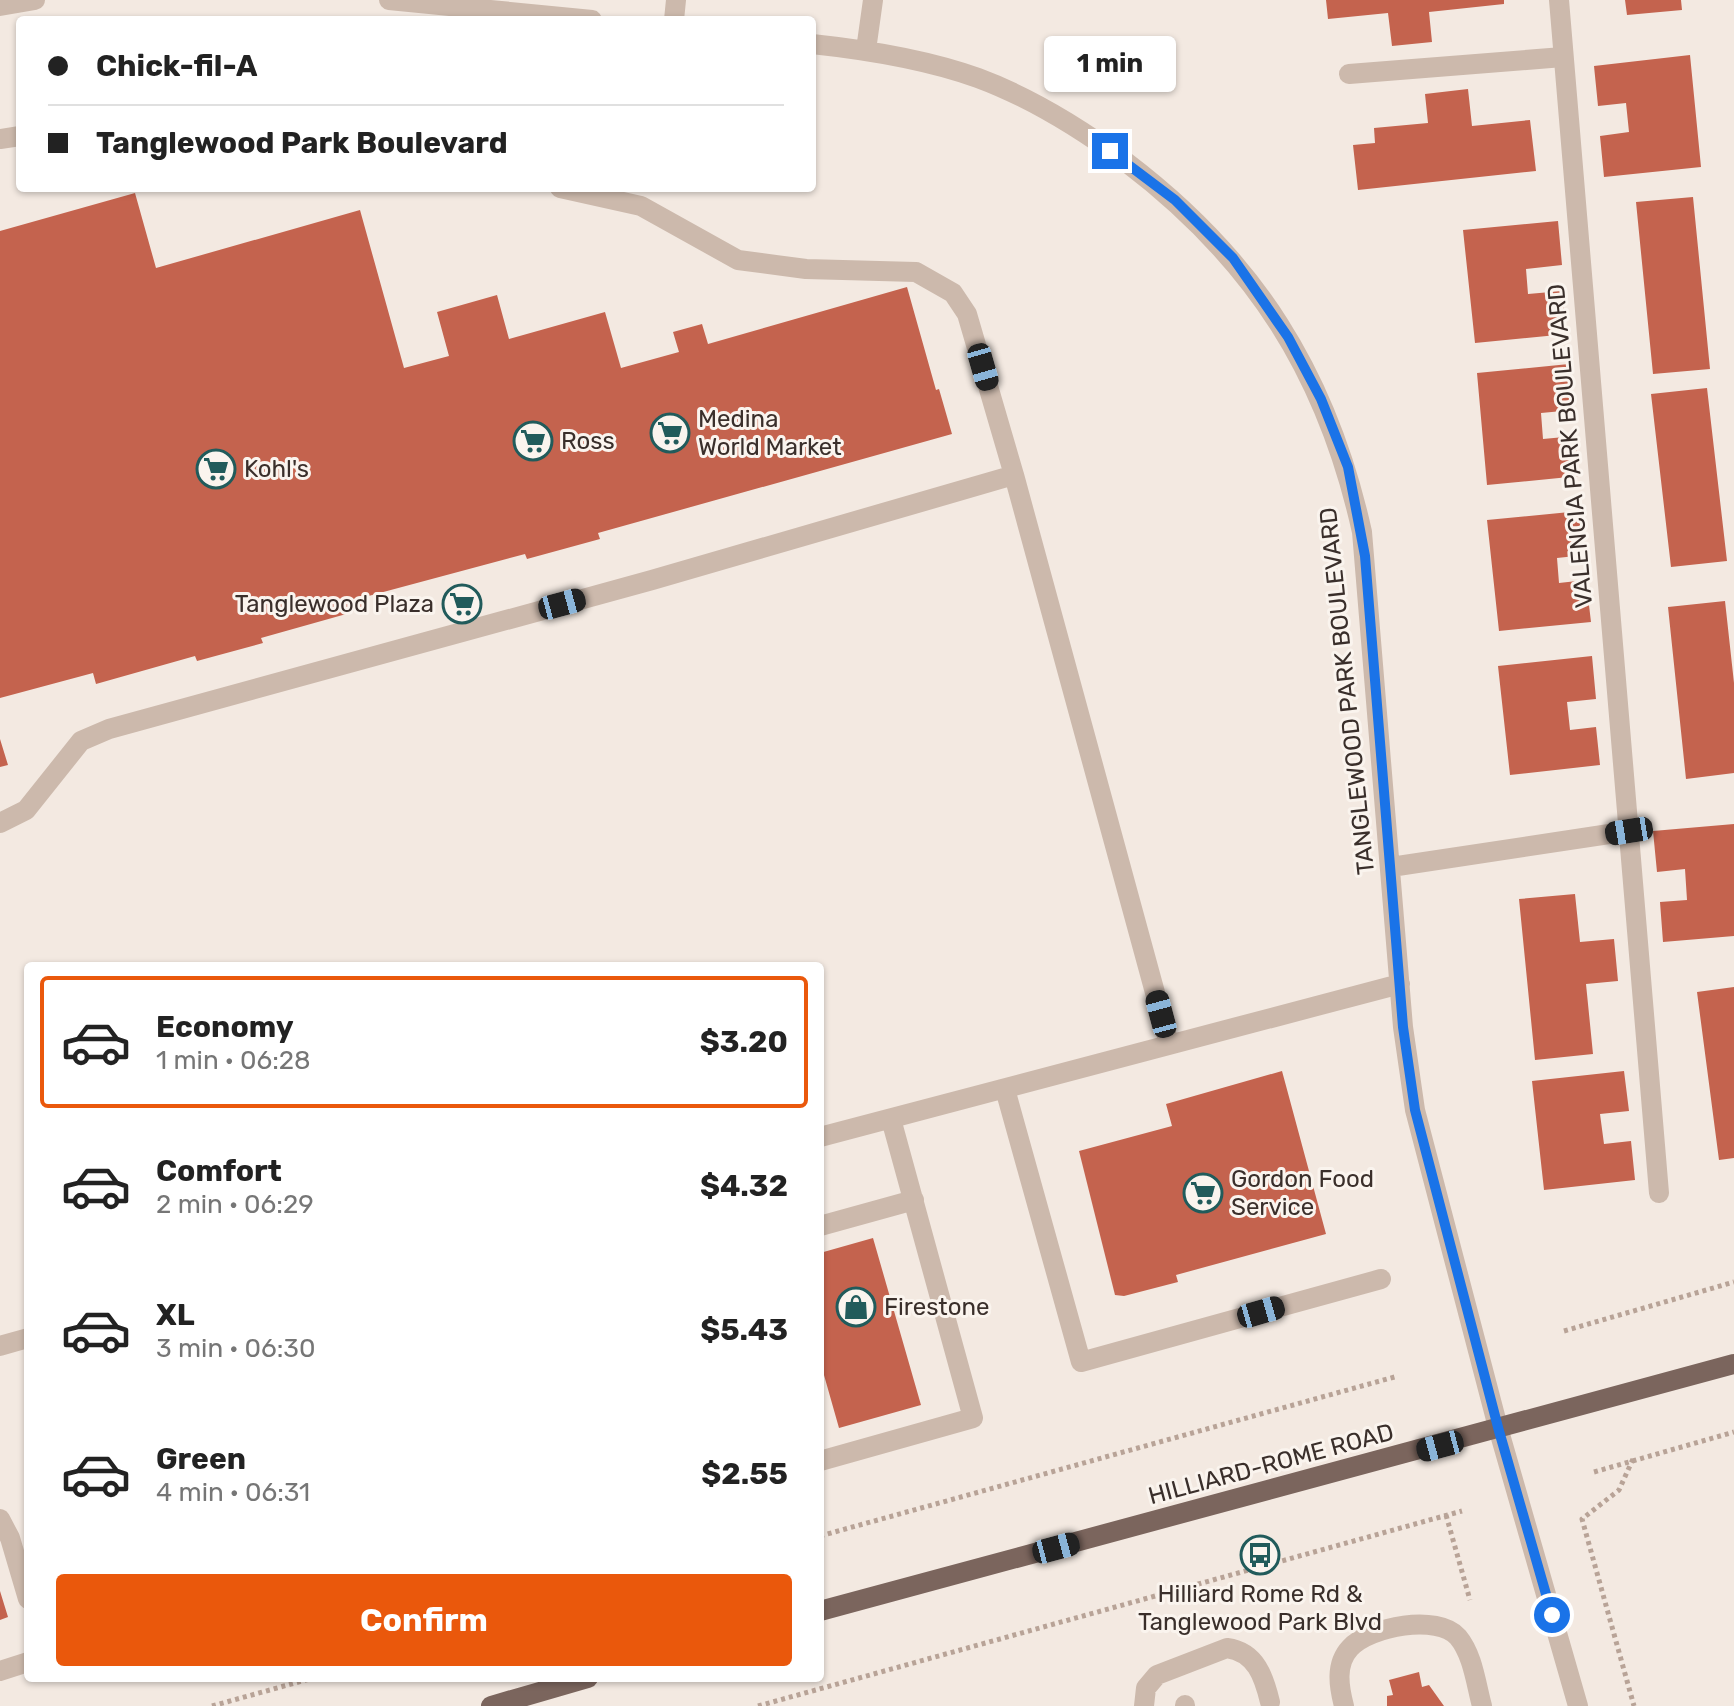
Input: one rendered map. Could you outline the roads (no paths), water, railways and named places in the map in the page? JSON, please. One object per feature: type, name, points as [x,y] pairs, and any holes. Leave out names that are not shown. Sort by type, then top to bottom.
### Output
[{"type":"main road","name":"HILLIARD-ROME ROAD","points":[[824,1610],[1499,1431],[1734,1364]]},
{"type":"main road","points":[[491,1706],[574,1682]]},
{"type":"street","points":[[0,6],[35,0]]},
{"type":"street","points":[[389,0],[551,16]]},
{"type":"street","points":[[866,50],[873,0]]},
{"type":"street","name":"VALENCIA PARK BOULEVARD","points":[[1559,0],[1659,1193]]},
{"type":"street","name":"TANGLEWOOD PARK BOULEVARD","points":[[816,44],[866,50],[979,78],[1055,113],[1077,128],[1175,200],[1233,258],[1288,337],[1321,399],[1343,454],[1362,532],[1400,984],[1415,1110],[1499,1431],[1578,1706]]},
{"type":"street","points":[[1349,74],[1563,57]]},
{"type":"street","points":[[597,192],[643,197],[738,260],[806,269],[916,272],[935,280],[953,293],[967,314],[1014,475],[1169,1044]]},
{"type":"street","points":[[0,823],[26,810],[81,741],[109,729],[652,580],[1014,475]]},
{"type":"street","points":[[1391,867],[1629,831]]},
{"type":"street","points":[[824,1136],[1400,984]]},
{"type":"street","points":[[1005,1089],[1081,1362],[1381,1279]]},
{"type":"street","points":[[824,1460],[973,1418],[891,1119]]},
{"type":"street","points":[[824,1225],[914,1200]]},
{"type":"street","points":[[0,1346],[24,1339]]},
{"type":"street","points":[[0,1519],[10,1538],[24,1585]]},
{"type":"street","points":[[1344,1706],[1339,1689],[1340,1669],[1350,1648],[1369,1635],[1414,1624],[1446,1627],[1458,1637],[1469,1654],[1482,1706]]},
{"type":"street","points":[[1144,1706],[1146,1688],[1157,1675],[1227,1648],[1239,1649],[1252,1659],[1263,1676],[1270,1702]]},
{"type":"street","points":[[0,1671],[24,1663]]},
{"type":"place","name":"Medina World Market","points":[[670,433]]},
{"type":"place","name":"Ross","points":[[533,441]]},
{"type":"place","name":"Kohl's","points":[[216,469]]},
{"type":"place","name":"Tanglewood Plaza","points":[[462,604]]},
{"type":"place","name":"Gordon Food Service","points":[[1203,1193]]},
{"type":"place","name":"Firestone","points":[[856,1307]]},
{"type":"place","name":"Hilliard Rome Rd & Tanglewood Park Blvd","points":[[1260,1555]]}]
